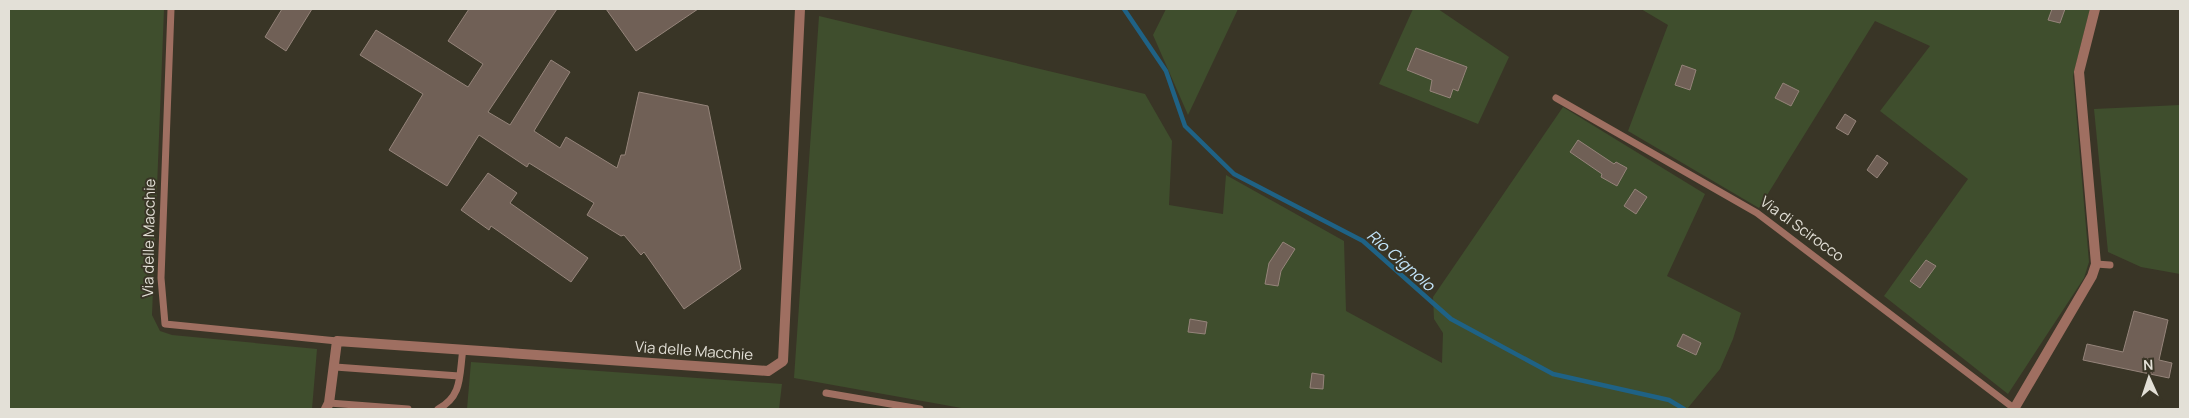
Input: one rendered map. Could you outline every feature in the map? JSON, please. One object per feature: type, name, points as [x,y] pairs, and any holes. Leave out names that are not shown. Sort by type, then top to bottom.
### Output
[{"type":"street","name":"Via delle Macchie","points":[[338,341],[768,371],[783,361],[800,9]]},
{"type":"street","name":"Via di Scirocco","points":[[2015,409],[2092,276],[2096,264],[2079,72],[2095,9]]},
{"type":"street","points":[[327,406],[338,341]]},
{"type":"lane","name":"Via delle Macchie","points":[[171,9],[161,278],[165,324],[338,341]]},
{"type":"lane","name":"Via di Scirocco","points":[[1556,98],[1757,213],[2015,409]]},
{"type":"lane","points":[[2096,264],[2110,265]]},
{"type":"lane","points":[[438,409],[450,403],[457,391],[463,349]]},
{"type":"lane","points":[[335,367],[459,376]]},
{"type":"lane","points":[[826,393],[920,409]]},
{"type":"lane","points":[[327,406],[408,409]]},
{"type":"green space","points":[[9,9],[164,9],[152,315],[160,331],[172,335],[317,349],[312,409],[9,409]]},
{"type":"green space","points":[[1166,9],[1238,9],[1188,115],[1153,35]]},
{"type":"green space","points":[[1413,9],[1438,9],[1509,57],[1478,124],[1379,84]]},
{"type":"green space","points":[[1641,9],[2090,9],[2073,76],[2089,262],[2084,278],[2008,394],[1884,296],[1968,179],[1880,111],[1930,46],[1875,21],[1759,208],[1628,131],[1668,25]]},
{"type":"green space","points":[[819,16],[1145,94],[1172,141],[1169,205],[1223,214],[1226,175],[1344,241],[1346,311],[1442,363],[1443,333],[1434,319],[1433,297],[1563,107],[1705,194],[1667,276],[1741,313],[1733,339],[1720,369],[1687,409],[967,409],[794,378]]},
{"type":"green space","points":[[2180,105],[2180,274],[2141,267],[2108,252],[2094,109]]},
{"type":"green space","points":[[471,362],[782,384],[779,409],[467,409]]},
{"type":"building","points":[[282,9],[312,9],[286,51],[265,37]]},
{"type":"building","points":[[469,9],[557,9],[488,112],[510,125],[551,60],[570,72],[534,131],[560,148],[566,137],[617,168],[621,155],[625,155],[639,92],[708,106],[741,269],[684,309],[644,252],[641,255],[624,235],[621,236],[587,215],[594,203],[529,163],[527,167],[479,135],[447,186],[389,150],[423,94],[360,55],[376,30],[468,87],[483,64],[448,41]]},
{"type":"building","points":[[606,9],[698,9],[636,51]]},
{"type":"building","points":[[2052,9],[2065,9],[2060,23],[2048,20]]},
{"type":"building","points":[[1416,48],[1467,67],[1458,91],[1453,89],[1450,98],[1430,91],[1432,80],[1407,70]]},
{"type":"building","points":[[1682,65],[1696,70],[1690,90],[1675,85]]},
{"type":"building","points":[[1783,83],[1799,91],[1791,106],[1775,98]]},
{"type":"building","points":[[1845,114],[1856,121],[1848,135],[1836,128]]},
{"type":"building","points":[[1578,140],[1614,164],[1616,162],[1627,168],[1617,186],[1601,177],[1602,174],[1570,152]]},
{"type":"building","points":[[1877,155],[1888,163],[1877,178],[1867,170]]},
{"type":"building","points":[[488,173],[517,193],[510,203],[588,258],[571,282],[491,226],[489,230],[461,210]]},
{"type":"building","points":[[1635,189],[1647,197],[1636,214],[1624,206]]},
{"type":"building","points":[[1283,242],[1295,249],[1281,271],[1278,286],[1265,284],[1269,263]]},
{"type":"building","points":[[1926,260],[1936,266],[1920,288],[1910,281]]},
{"type":"building","points":[[2134,311],[2168,320],[2159,360],[2172,363],[2169,378],[2083,360],[2087,344],[2123,352]]},
{"type":"building","points":[[1190,319],[1207,322],[1205,334],[1188,332]]},
{"type":"building","points":[[1683,334],[1701,343],[1696,355],[1677,346]]},
{"type":"building","points":[[1312,373],[1324,375],[1323,389],[1310,388]]},
{"type":"waterway","name":"Rio Cignolo","points":[[1124,9],[1166,71],[1185,126],[1234,174],[1363,241],[1451,319],[1553,374],[1669,400],[1684,409]]}]
